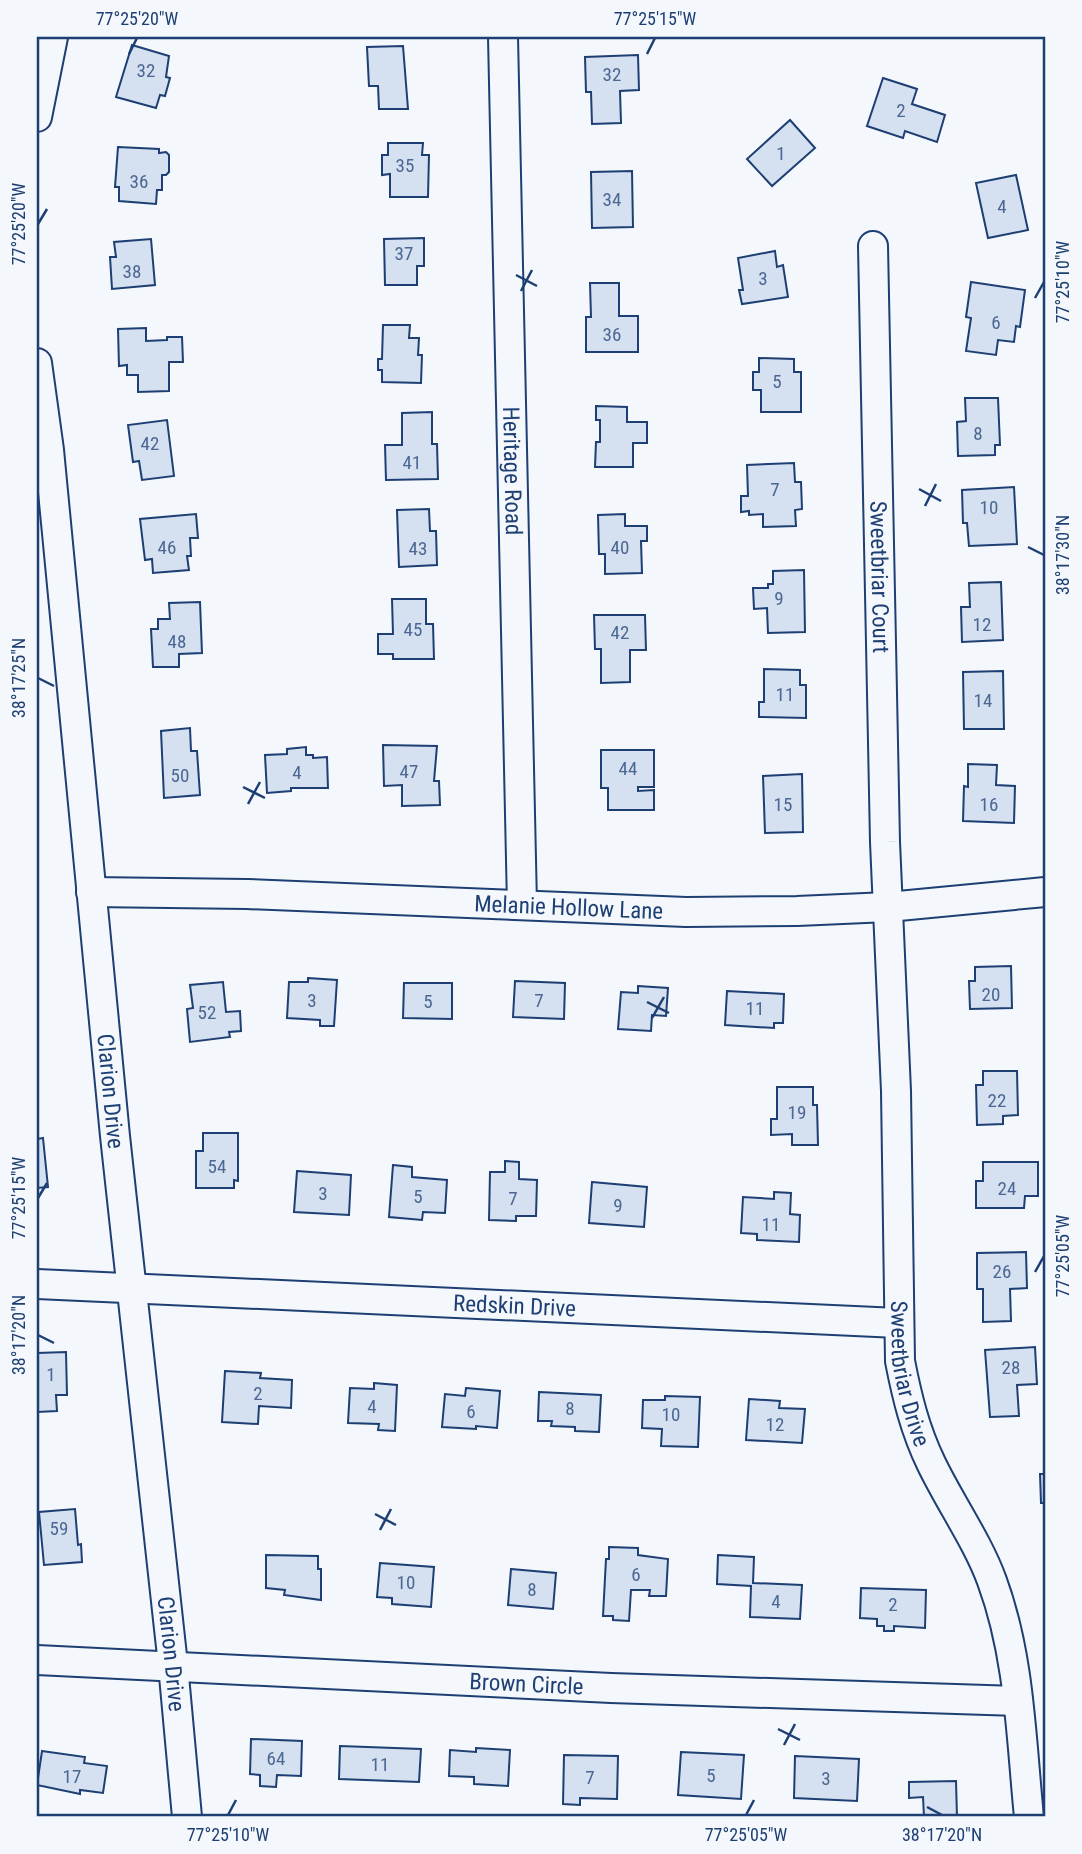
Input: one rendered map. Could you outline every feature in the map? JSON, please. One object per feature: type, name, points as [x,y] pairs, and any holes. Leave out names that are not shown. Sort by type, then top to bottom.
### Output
[{"type":"street","points":[[37,117],[53,37]]},
{"type":"street","name":"Heritage Road","points":[[503,37],[522,905]]},
{"type":"street","name":"Sweetbriar Court","points":[[873,246],[888,907]]},
{"type":"street","name":"Clarion Drive","points":[[37,363],[50,463],[131,1289],[173,1665],[187,1817]]},
{"type":"street","name":"Melanie Hollow Lane","points":[[91,892],[247,894],[686,912],[888,907],[1045,892]]},
{"type":"street","name":"Sweetbriar Drive","points":[[888,907],[897,1091],[900,1361],[908,1402],[931,1464],[991,1577],[1008,1632],[1018,1700],[1028,1817]]},
{"type":"street","name":"Redskin Drive","points":[[37,1284],[898,1322]]},
{"type":"street","name":"Brown Circle","points":[[37,1660],[611,1688],[1018,1700]]},
{"type":"building","points":[[132,45],[169,56],[166,77],[170,78],[165,96],[160,95],[156,108],[116,97]]},
{"type":"building","points":[[403,46],[408,109],[379,109],[378,86],[369,86],[367,47]]},
{"type":"building","points":[[638,55],[639,90],[620,91],[621,123],[592,124],[591,92],[586,92],[585,57]]},
{"type":"building","points":[[883,78],[917,89],[912,104],[945,115],[937,142],[905,131],[903,138],[867,126]]},
{"type":"building","points":[[790,120],[815,148],[772,186],[747,159]]},
{"type":"building","points":[[388,143],[423,143],[422,155],[429,155],[428,197],[390,197],[390,174],[382,175],[382,155],[388,155]]},
{"type":"building","points":[[118,147],[159,149],[159,153],[166,152],[169,155],[169,172],[162,175],[162,190],[157,190],[156,204],[119,201],[119,187],[115,187]]},
{"type":"building","points":[[632,171],[633,227],[592,228],[591,172]]},
{"type":"building","points":[[1016,175],[1028,230],[988,238],[976,183]]},
{"type":"building","points":[[424,238],[424,266],[417,266],[417,285],[385,285],[384,239]]},
{"type":"building","points":[[151,239],[155,285],[112,289],[110,257],[116,257],[114,242]]},
{"type":"building","points":[[775,251],[777,267],[783,265],[788,297],[742,304],[739,290],[743,290],[738,258]]},
{"type":"building","points":[[971,282],[1025,290],[1020,327],[1016,326],[1014,342],[998,340],[996,355],[966,351],[971,318],[966,317]]},
{"type":"building","points":[[590,283],[619,283],[619,316],[638,316],[638,352],[586,352],[586,317],[591,317]]},
{"type":"building","points":[[383,325],[410,325],[409,338],[419,338],[418,355],[422,355],[421,383],[382,382],[378,359],[382,359]]},
{"type":"building","points":[[146,328],[146,341],[182,337],[183,362],[169,362],[169,391],[138,392],[138,375],[127,375],[127,365],[119,366],[118,329]]},
{"type":"building","points":[[759,358],[794,359],[794,372],[801,372],[801,412],[761,412],[761,390],[753,390],[753,372],[759,372]]},
{"type":"building","points":[[965,398],[998,398],[1000,445],[995,445],[995,455],[958,456],[957,422],[966,421]]},
{"type":"building","points":[[596,406],[627,407],[627,422],[647,422],[647,443],[633,443],[633,467],[595,467],[596,442],[600,442],[600,420],[596,420]]},
{"type":"building","points":[[432,412],[432,444],[437,444],[438,479],[386,480],[385,445],[402,445],[402,413]]},
{"type":"building","points":[[167,420],[174,476],[142,480],[139,461],[133,462],[128,425]]},
{"type":"building","points":[[794,463],[795,482],[801,482],[802,509],[795,510],[796,526],[763,527],[763,514],[749,515],[749,511],[741,512],[741,496],[748,496],[747,465]]},
{"type":"building","points":[[1014,487],[1017,544],[969,546],[967,523],[963,523],[962,490]]},
{"type":"building","points":[[429,509],[430,531],[436,531],[437,565],[399,567],[397,510]]},
{"type":"building","points":[[196,514],[198,538],[190,538],[191,556],[187,556],[189,570],[153,573],[152,559],[145,560],[140,519]]},
{"type":"building","points":[[625,514],[625,526],[647,526],[647,541],[641,541],[642,573],[605,574],[605,554],[599,554],[598,515]]},
{"type":"building","points":[[804,570],[805,632],[768,633],[767,608],[754,609],[753,588],[768,588],[768,584],[773,584],[773,571]]},
{"type":"building","points":[[1001,582],[1003,640],[962,642],[961,607],[970,607],[969,583]]},
{"type":"building","points":[[392,599],[426,599],[426,624],[433,624],[434,659],[393,659],[393,654],[378,654],[378,634],[393,634]]},
{"type":"building","points":[[200,602],[202,653],[179,654],[179,667],[153,667],[151,629],[158,629],[158,619],[170,619],[169,603]]},
{"type":"building","points":[[594,615],[645,615],[646,650],[630,650],[630,682],[601,683],[601,649],[595,649]]},
{"type":"building","points":[[764,669],[800,670],[800,685],[806,685],[806,718],[759,717],[759,702],[764,702]]},
{"type":"building","points":[[1003,671],[1004,729],[964,729],[963,672]]},
{"type":"building","points":[[190,728],[191,751],[197,751],[200,795],[164,798],[161,731]]},
{"type":"building","points":[[383,745],[437,746],[434,781],[439,781],[440,805],[402,806],[402,785],[384,786]]},
{"type":"building","points":[[306,747],[306,755],[313,755],[313,758],[327,757],[328,788],[291,788],[291,791],[267,793],[265,755],[287,754],[287,749]]},
{"type":"building","points":[[601,750],[654,750],[654,787],[638,787],[638,791],[654,790],[654,810],[608,810],[608,788],[601,788]]},
{"type":"building","points":[[968,764],[997,765],[996,785],[1015,786],[1014,823],[963,821]]},
{"type":"building","points":[[802,774],[803,832],[765,833],[763,776]]},
{"type":"building","points":[[1011,966],[1012,1008],[970,1009],[969,981],[975,981],[975,967]]},
{"type":"building","points":[[308,978],[337,980],[334,1026],[320,1026],[320,1020],[287,1018],[289,982],[308,982]]},
{"type":"building","points":[[515,981],[565,983],[564,1019],[513,1017]]},
{"type":"building","points":[[223,982],[226,1012],[240,1011],[241,1031],[229,1032],[230,1037],[190,1042],[187,1009],[193,1008],[190,985]]},
{"type":"building","points":[[404,983],[452,983],[452,1019],[403,1018]]},
{"type":"building","points":[[638,986],[668,988],[666,1016],[652,1015],[651,1031],[618,1029],[621,992],[638,993]]},
{"type":"building","points":[[727,991],[784,994],[783,1023],[774,1023],[774,1028],[725,1025]]},
{"type":"building","points":[[983,1071],[1017,1071],[1018,1115],[1003,1116],[1003,1124],[977,1125],[976,1085],[983,1085]]},
{"type":"building","points":[[777,1087],[813,1087],[813,1105],[817,1105],[818,1145],[792,1145],[792,1134],[771,1135],[771,1119],[777,1119]]},
{"type":"building","points":[[203,1133],[238,1133],[238,1181],[234,1180],[234,1188],[196,1188],[196,1151],[203,1151]]},
{"type":"building","points":[[43,1138],[48,1187],[37,1188],[37,1139]]},
{"type":"building","points":[[505,1161],[519,1162],[519,1179],[537,1180],[536,1216],[516,1216],[516,1221],[489,1220],[490,1172],[505,1172]]},
{"type":"building","points":[[983,1162],[1038,1162],[1038,1196],[1025,1196],[1024,1208],[976,1208],[976,1181],[983,1181]]},
{"type":"building","points":[[393,1165],[412,1167],[412,1177],[447,1180],[445,1213],[423,1212],[422,1220],[389,1217]]},
{"type":"building","points":[[297,1171],[351,1175],[349,1215],[294,1212]]},
{"type":"building","points":[[592,1182],[647,1187],[644,1227],[589,1223]]},
{"type":"building","points":[[774,1192],[791,1193],[790,1214],[800,1215],[799,1242],[757,1240],[757,1234],[741,1233],[743,1197],[774,1199]]},
{"type":"building","points":[[1026,1252],[1027,1288],[1010,1289],[1011,1321],[983,1322],[983,1289],[977,1289],[977,1253]]},
{"type":"building","points":[[1035,1347],[1037,1384],[1017,1385],[1019,1416],[990,1417],[985,1350]]},
{"type":"building","points":[[66,1352],[67,1395],[56,1395],[57,1411],[37,1412],[37,1353]]},
{"type":"building","points":[[225,1371],[261,1373],[260,1378],[292,1380],[291,1408],[259,1406],[258,1424],[222,1422]]},
{"type":"building","points":[[374,1383],[397,1385],[395,1431],[378,1430],[379,1424],[348,1423],[350,1388],[374,1389]]},
{"type":"building","points":[[466,1388],[500,1391],[497,1428],[442,1427],[445,1394],[465,1396]]},
{"type":"building","points":[[539,1392],[601,1395],[599,1432],[575,1431],[575,1427],[551,1426],[552,1421],[538,1421]]},
{"type":"building","points":[[665,1396],[700,1397],[698,1447],[661,1446],[662,1429],[642,1428],[643,1400],[665,1400]]},
{"type":"building","points":[[749,1399],[780,1401],[779,1408],[805,1409],[802,1443],[746,1440]]},
{"type":"building","points":[[1040,1474],[1045,1474],[1045,1503],[1041,1503]]},
{"type":"building","points":[[75,1509],[82,1562],[44,1565],[39,1512]]},
{"type":"building","points":[[609,1547],[638,1548],[638,1555],[668,1559],[666,1596],[649,1596],[650,1590],[631,1590],[629,1621],[603,1616]]},
{"type":"building","points":[[266,1555],[318,1556],[318,1569],[321,1569],[321,1600],[284,1595],[285,1590],[266,1588]]},
{"type":"building","points":[[718,1555],[754,1557],[753,1583],[802,1585],[800,1619],[750,1617],[751,1586],[717,1584]]},
{"type":"building","points":[[380,1563],[434,1567],[431,1607],[392,1604],[392,1598],[377,1597]]},
{"type":"building","points":[[511,1569],[556,1573],[553,1609],[508,1605]]},
{"type":"building","points":[[861,1588],[926,1590],[925,1628],[894,1626],[894,1631],[884,1631],[884,1626],[877,1626],[877,1619],[860,1618]]},
{"type":"building","points":[[251,1739],[302,1741],[301,1776],[277,1775],[276,1787],[260,1786],[260,1775],[250,1774]]},
{"type":"building","points":[[340,1746],[421,1749],[419,1782],[339,1779]]},
{"type":"building","points":[[476,1748],[510,1750],[508,1786],[474,1784],[474,1777],[449,1776],[450,1750],[476,1752]]},
{"type":"building","points":[[42,1751],[85,1757],[84,1763],[107,1766],[103,1793],[80,1790],[80,1794],[37,1785]]},
{"type":"building","points":[[681,1752],[744,1755],[741,1799],[678,1795]]},
{"type":"building","points":[[564,1755],[618,1756],[617,1799],[580,1798],[580,1805],[563,1804]]},
{"type":"building","points":[[795,1756],[859,1759],[857,1801],[794,1798]]},
{"type":"building","points":[[956,1781],[957,1817],[924,1817],[923,1797],[909,1798],[909,1782]]}]
